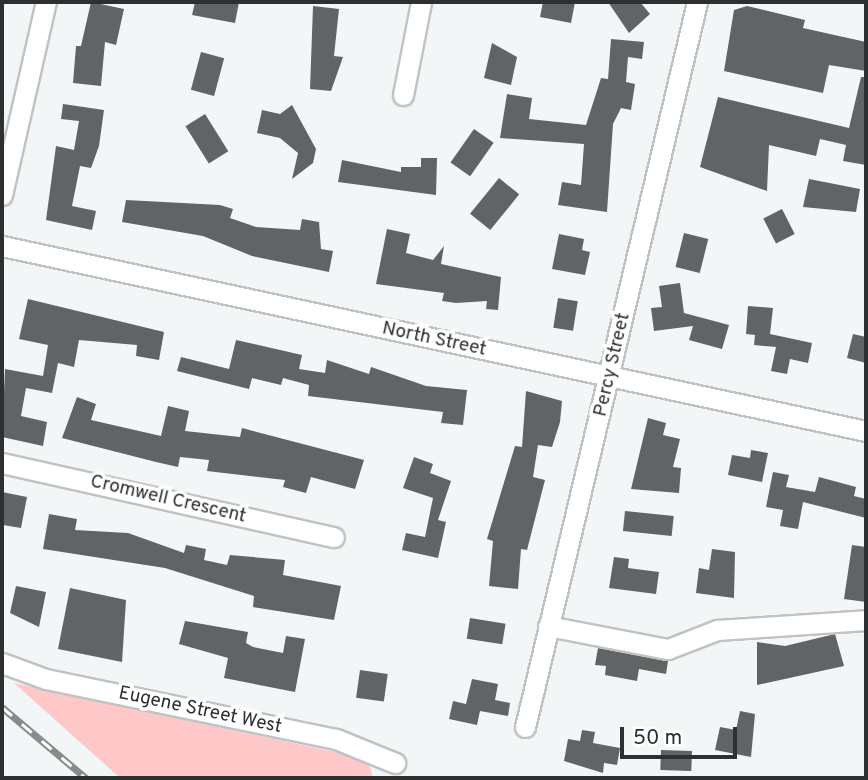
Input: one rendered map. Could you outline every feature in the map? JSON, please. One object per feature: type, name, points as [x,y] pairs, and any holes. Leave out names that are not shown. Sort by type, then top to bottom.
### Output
[{"type":"street","points":[[2,195],[46,2]]},
{"type":"street","points":[[403,95],[421,2]]},
{"type":"street","name":"Percy Street","points":[[525,727],[610,379],[697,2]]},
{"type":"street","name":"North Street","points":[[2,246],[610,379],[866,431]]},
{"type":"street","name":"Cromwell Crescent","points":[[2,463],[334,537]]},
{"type":"street","points":[[548,626],[668,649],[718,630],[866,620]]},
{"type":"street","name":"Eugene Street West","points":[[2,663],[46,678],[336,739],[395,763]]},
{"type":"shaded area","points":[[14,683],[368,759],[373,778],[120,778]]},
{"type":"building","points":[[91,2],[124,9],[116,45],[105,42],[101,86],[73,83],[76,46],[81,46]]},
{"type":"building","points":[[195,2],[239,2],[235,23],[192,15]]},
{"type":"building","points":[[543,2],[575,2],[571,23],[540,17]]},
{"type":"building","points":[[608,2],[640,2],[650,14],[629,33]]},
{"type":"building","points":[[313,6],[339,9],[334,56],[343,57],[331,91],[310,89]]},
{"type":"building","points":[[747,6],[805,20],[803,28],[866,42],[866,71],[829,65],[823,93],[724,71],[734,10]]},
{"type":"building","points":[[611,39],[644,42],[642,59],[628,57],[626,82],[635,84],[631,110],[621,108],[613,124],[607,212],[558,205],[562,182],[581,185],[584,144],[500,138],[507,94],[532,98],[529,119],[586,125],[601,78],[608,79]]},
{"type":"building","points":[[492,43],[517,57],[511,85],[484,78]]},
{"type":"building","points":[[201,52],[224,58],[214,96],[191,90]]},
{"type":"building","points":[[861,77],[866,77],[866,165],[843,161],[846,145],[820,139],[816,156],[769,145],[767,191],[700,167],[718,97],[849,128]]},
{"type":"building","points":[[63,104],[104,110],[99,146],[91,168],[80,166],[72,206],[96,211],[92,230],[46,220],[56,146],[74,150],[79,121],[61,119]]},
{"type":"building","points":[[292,105],[316,149],[313,163],[292,179],[298,153],[280,138],[257,133],[262,110],[280,114]]},
{"type":"building","points":[[205,114],[228,151],[209,164],[185,126]]},
{"type":"building","points":[[474,129],[494,143],[470,176],[450,163]]},
{"type":"building","points":[[421,158],[437,158],[436,195],[338,182],[342,160],[401,172],[401,167],[421,167]]},
{"type":"building","points":[[499,178],[519,194],[490,230],[470,214]]},
{"type":"building","points":[[809,179],[860,189],[856,212],[803,207]]},
{"type":"building","points":[[126,200],[220,205],[233,209],[230,218],[256,227],[300,230],[302,219],[319,222],[321,249],[333,251],[329,272],[252,256],[203,236],[122,222]]},
{"type":"building","points":[[782,209],[795,234],[776,243],[763,219]]},
{"type":"building","points":[[387,229],[410,234],[406,253],[433,260],[444,246],[441,264],[501,277],[498,310],[486,309],[487,301],[442,301],[444,293],[376,284]]},
{"type":"building","points":[[684,233],[708,239],[700,273],[676,267]]},
{"type":"building","points":[[559,234],[584,239],[582,250],[590,252],[585,275],[552,269]]},
{"type":"building","points":[[680,283],[684,313],[729,325],[722,349],[689,340],[693,326],[654,331],[651,308],[662,307],[659,286]]},
{"type":"building","points":[[558,298],[578,301],[573,331],[553,328]]},
{"type":"building","points":[[28,299],[164,332],[159,360],[136,356],[137,345],[79,340],[74,367],[58,363],[52,393],[26,388],[21,416],[47,422],[43,446],[2,437],[5,369],[43,376],[48,345],[19,339]]},
{"type":"building","points":[[748,306],[773,308],[770,334],[812,343],[808,363],[790,359],[787,374],[771,371],[776,347],[754,345],[755,335],[746,334]]},
{"type":"building","points":[[853,334],[866,337],[866,363],[847,358]]},
{"type":"building","points":[[236,340],[302,355],[299,369],[325,373],[327,360],[369,374],[371,367],[426,386],[467,390],[463,425],[441,423],[443,412],[308,396],[309,385],[283,378],[281,385],[252,378],[249,389],[177,371],[181,357],[229,369]]},
{"type":"building","points":[[526,391],[562,401],[560,422],[552,447],[538,445],[533,477],[545,480],[527,550],[521,549],[518,589],[489,586],[493,541],[487,539],[515,446],[522,447]]},
{"type":"building","points":[[77,397],[96,404],[91,420],[161,436],[168,406],[189,411],[185,431],[240,437],[242,428],[364,460],[355,489],[311,477],[306,493],[283,487],[285,480],[207,471],[209,460],[180,457],[178,467],[62,438]]},
{"type":"building","points":[[648,418],[666,423],[663,435],[680,439],[673,467],[681,468],[679,493],[631,489]]},
{"type":"building","points":[[751,450],[768,453],[762,482],[728,475],[732,455],[750,458]]},
{"type":"building","points":[[414,457],[433,464],[430,473],[451,481],[438,520],[446,522],[438,558],[402,550],[406,533],[425,537],[433,498],[403,488]]},
{"type":"building","points":[[773,472],[789,475],[786,487],[815,492],[819,477],[856,487],[854,496],[866,499],[866,518],[803,502],[798,529],[780,526],[783,510],[766,507]]},
{"type":"building","points":[[2,492],[27,497],[21,528],[3,525]]},
{"type":"building","points":[[625,511],[674,516],[672,536],[623,531]]},
{"type":"building","points":[[49,514],[77,519],[75,530],[128,533],[184,553],[186,545],[206,549],[204,560],[227,565],[230,555],[285,560],[283,575],[341,586],[334,620],[253,607],[254,596],[165,568],[43,549]]},
{"type":"building","points":[[852,545],[866,547],[866,602],[844,599]]},
{"type":"building","points":[[712,549],[735,552],[734,598],[696,593],[699,568],[709,570]]},
{"type":"building","points":[[614,557],[629,559],[628,568],[659,572],[656,594],[609,588]]},
{"type":"building","points":[[16,586],[46,592],[39,627],[10,613]]},
{"type":"building","points":[[70,588],[126,600],[122,662],[58,649]]},
{"type":"building","points":[[470,618],[506,624],[502,644],[467,639]]},
{"type":"building","points":[[185,621],[248,632],[246,643],[283,653],[286,636],[305,639],[295,692],[224,678],[228,658],[179,644]]},
{"type":"building","points":[[835,634],[844,666],[757,685],[757,642],[785,646]]},
{"type":"building","points":[[598,648],[668,661],[666,674],[639,669],[637,681],[605,675],[606,666],[595,665]]},
{"type":"building","points":[[360,670],[388,674],[384,702],[356,698]]},
{"type":"building","points":[[472,679],[498,684],[495,700],[510,703],[508,716],[480,711],[477,725],[449,719],[453,701],[466,704]]},
{"type":"building","points":[[740,711],[755,714],[751,757],[715,750],[720,727],[736,730]]},
{"type":"building","points":[[582,730],[595,732],[593,743],[620,748],[617,765],[604,763],[603,773],[564,761],[568,739],[580,741]]},
{"type":"building","points":[[661,750],[692,751],[691,771],[660,770]]},
{"type":"railway","points":[[2,707],[86,778]]}]
